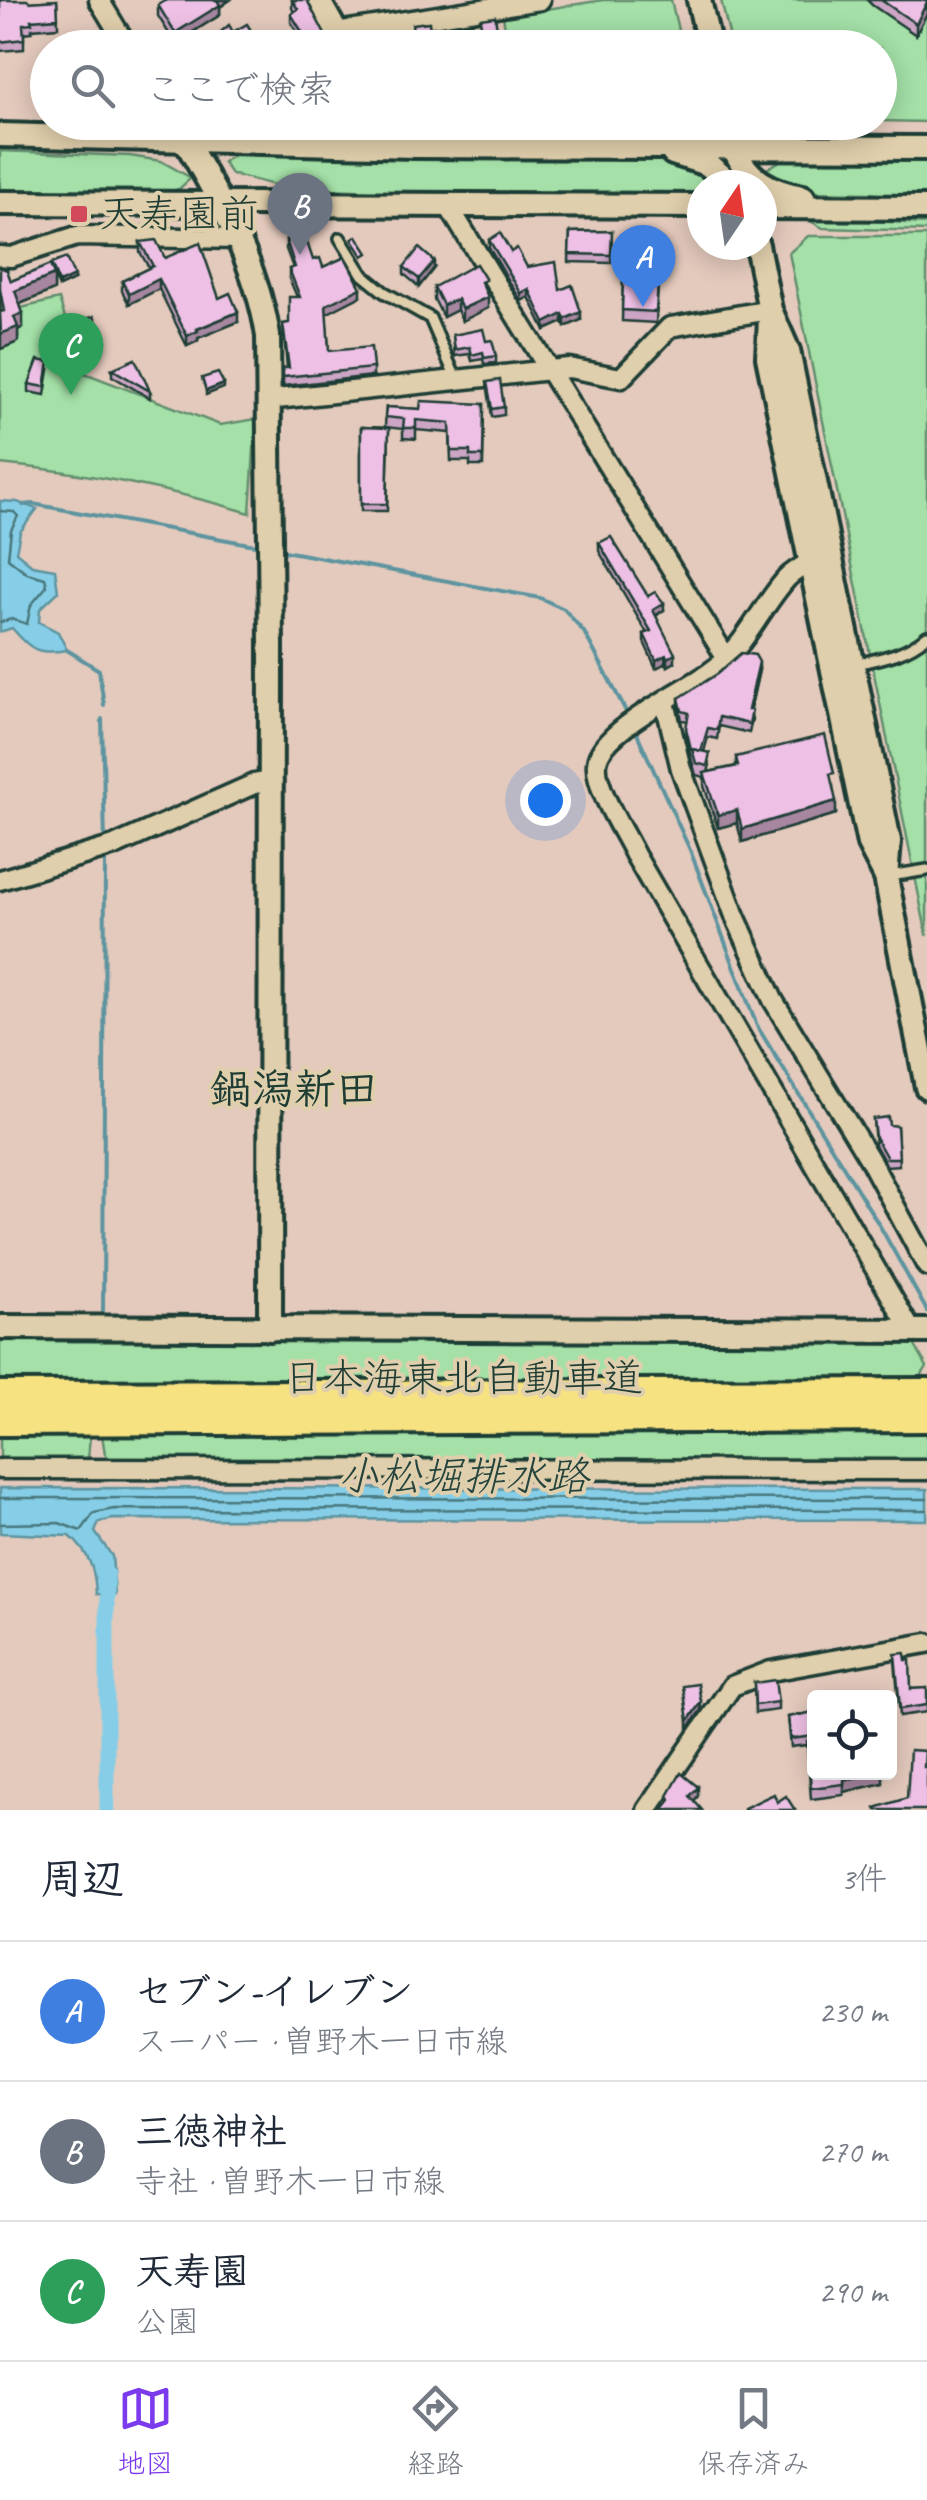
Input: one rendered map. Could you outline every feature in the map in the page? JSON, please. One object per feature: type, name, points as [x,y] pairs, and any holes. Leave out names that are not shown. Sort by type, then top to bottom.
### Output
[{"type":"highway","name":"日本海東北自動車道","points":[[0,1397],[926,1394]]},
{"type":"highway","name":"日本海東北自動車道","points":[[0,1420],[927,1416]]},
{"type":"street","points":[[98,0],[117,30]]},
{"type":"street","points":[[318,0],[335,30]]},
{"type":"street","points":[[391,30],[540,0]]},
{"type":"street","points":[[699,0],[706,30]]},
{"type":"street","points":[[0,134],[30,133]]},
{"type":"street","points":[[184,140],[222,202],[264,314],[272,781],[270,1329]]},
{"type":"street","points":[[312,140],[400,146],[927,148]]},
{"type":"street","points":[[397,140],[400,146]]},
{"type":"street","points":[[732,140],[740,170]]},
{"type":"street","points":[[656,146],[714,170]]},
{"type":"street","points":[[734,146],[739,160],[765,186],[836,208]]},
{"type":"street","points":[[0,203],[687,206]]},
{"type":"street","points":[[449,206],[728,659]]},
{"type":"street","points":[[777,207],[927,208]]},
{"type":"street","points":[[0,256],[11,257],[77,236],[238,239]]},
{"type":"street","points":[[759,260],[770,310],[788,352],[869,844],[886,877],[926,1076]]},
{"type":"street","points":[[268,400],[549,370],[586,370],[622,378],[670,326],[770,310]]},
{"type":"street","points":[[820,556],[785,580],[728,659],[624,728],[601,749],[596,763],[598,780],[644,871],[922,1336]]},
{"type":"street","points":[[820,556],[854,664],[889,841],[886,877]]},
{"type":"street","points":[[662,704],[680,769],[735,916],[773,1000],[870,1160],[927,1266]]},
{"type":"street","points":[[0,880],[114,846],[254,784],[272,781]]},
{"type":"street","points":[[0,1327],[922,1336]]},
{"type":"street","points":[[0,1469],[927,1470]]},
{"type":"street","points":[[646,1810],[732,1686],[770,1671],[927,1643]]},
{"type":"lane","points":[[340,238],[362,275],[430,318],[457,380]]},
{"type":"lane","points":[[854,664],[896,655],[927,636]]},
{"type":"lane","points":[[886,877],[927,870]]},
{"type":"green space","points":[[603,0],[671,0],[678,30],[505,30],[503,16]]},
{"type":"green space","points":[[721,0],[927,0],[927,122],[897,121],[897,30],[728,30]]},
{"type":"green space","points":[[0,151],[130,156],[161,161],[191,178],[179,189],[158,194],[0,190]]},
{"type":"green space","points":[[237,153],[676,161],[695,170],[687,170],[687,196],[681,197],[491,196],[282,187],[231,174],[223,162]]},
{"type":"green space","points":[[797,156],[927,156],[927,200],[868,193],[802,192],[777,180],[777,170],[765,170]]},
{"type":"green space","points":[[812,218],[927,224],[927,231],[823,228]]},
{"type":"green space","points":[[808,236],[927,236],[927,936],[789,253]]},
{"type":"green space","points":[[0,278],[21,308],[59,299],[82,372],[220,425],[256,419],[250,513],[126,482],[0,464]]},
{"type":"green space","points":[[894,1334],[914,1344],[927,1367],[918,1380],[0,1383],[0,1338]]},
{"type":"green space","points":[[927,1433],[927,1462],[115,1464],[105,1454],[102,1435]]},
{"type":"green space","points":[[90,1435],[88,1459],[80,1465],[0,1463],[0,1436]]},
{"type":"water","points":[[0,501],[37,509],[20,532],[16,552],[32,565],[55,569],[58,592],[40,609],[39,622],[58,632],[67,650],[41,651],[12,628],[0,632]]},
{"type":"water","points":[[0,1488],[927,1489],[927,1520],[113,1519],[99,1522],[95,1532],[112,1556],[115,1595],[96,1594],[90,1562],[70,1536],[0,1533]]},
{"type":"building","points":[[0,0],[57,0],[58,18],[31,20],[32,23],[23,24],[24,39],[0,42]]},
{"type":"building","points":[[167,0],[217,0],[220,5],[180,30],[173,30],[158,5]]},
{"type":"building","points":[[292,0],[307,0],[323,30],[301,30],[291,14],[298,9]]},
{"type":"building","points":[[881,0],[927,0],[927,2],[916,24]]},
{"type":"building","points":[[495,16],[497,30],[482,30],[480,18]]},
{"type":"building","points":[[429,22],[430,30],[413,30],[412,24]]},
{"type":"building","points":[[612,231],[611,255],[569,254],[570,232]]},
{"type":"building","points":[[500,233],[511,252],[517,248],[527,267],[556,262],[560,290],[572,285],[581,312],[565,319],[563,314],[545,323],[529,289],[521,293],[489,240]]},
{"type":"building","points":[[301,236],[306,239],[313,260],[320,258],[323,267],[345,257],[361,288],[326,305],[329,351],[371,347],[373,368],[283,377],[283,368],[289,368],[283,324],[289,323],[289,297],[300,297],[289,269],[295,267],[286,240]]},
{"type":"building","points":[[357,236],[368,253],[363,256],[352,239]]},
{"type":"building","points":[[156,240],[165,258],[200,243],[219,298],[230,293],[238,312],[187,336],[159,279],[129,294],[122,281],[153,266],[140,242]]},
{"type":"building","points":[[419,248],[434,261],[419,279],[404,267]]},
{"type":"building","points":[[66,258],[74,276],[59,283],[51,264]]},
{"type":"building","points":[[476,264],[486,280],[481,282],[488,297],[462,309],[457,299],[443,305],[434,287]]},
{"type":"building","points":[[50,265],[54,275],[15,291],[23,313],[14,317],[18,327],[1,334],[0,312],[4,311],[0,267],[7,270],[11,281]]},
{"type":"building","points":[[623,281],[658,283],[656,312],[622,310]]},
{"type":"building","points":[[94,316],[102,334],[85,341],[77,323]]},
{"type":"building","points":[[483,329],[486,341],[492,340],[496,356],[484,358],[483,352],[472,355],[470,347],[455,350],[453,335]]},
{"type":"building","points":[[135,359],[150,391],[112,369]]},
{"type":"building","points":[[38,360],[49,362],[45,387],[29,384]]},
{"type":"building","points":[[218,373],[224,384],[206,391],[202,378]]},
{"type":"building","points":[[500,380],[504,407],[492,409],[487,382]]},
{"type":"building","points":[[421,401],[484,404],[483,456],[451,451],[450,423],[416,420],[416,428],[403,428],[404,419],[385,417],[386,407],[420,409]]},
{"type":"building","points":[[361,427],[389,428],[387,504],[361,504]]},
{"type":"building","points":[[611,537],[648,596],[655,592],[664,603],[653,610],[675,654],[668,658],[666,655],[656,660],[644,634],[651,631],[599,543]]},
{"type":"building","points":[[741,653],[755,655],[759,662],[748,710],[752,710],[749,724],[719,717],[717,730],[708,728],[701,751],[691,749],[686,728],[689,713],[682,711],[679,698]]},
{"type":"building","points":[[825,735],[836,801],[742,829],[737,810],[718,815],[704,773],[738,766],[736,757]]},
{"type":"building","points":[[692,749],[710,753],[707,766],[696,763]]},
{"type":"building","points":[[888,1117],[889,1125],[897,1126],[899,1158],[887,1158],[875,1137],[873,1119]]},
{"type":"building","points":[[905,1653],[906,1660],[910,1660],[911,1689],[927,1688],[927,1705],[900,1709],[895,1654]]},
{"type":"building","points":[[775,1680],[778,1702],[755,1705],[754,1683]]},
{"type":"building","points":[[698,1684],[701,1702],[688,1721],[683,1686]]},
{"type":"building","points":[[807,1713],[807,1737],[791,1739],[788,1717]]},
{"type":"building","points":[[910,1750],[925,1751],[927,1810],[876,1810],[907,1798]]},
{"type":"building","points":[[681,1773],[698,1787],[690,1796],[702,1810],[663,1810]]},
{"type":"building","points":[[810,1780],[844,1780],[844,1784],[811,1788]]},
{"type":"building","points":[[774,1794],[777,1802],[786,1796],[795,1810],[744,1810],[744,1808]]},
{"type":"waterway","points":[[23,505],[260,546]]},
{"type":"waterway","points":[[279,550],[540,598],[564,609],[584,632],[630,719]]},
{"type":"waterway","points":[[67,650],[99,670],[104,705]]},
{"type":"waterway","points":[[102,719],[105,842]]},
{"type":"waterway","points":[[634,727],[690,850],[757,1026],[881,1228],[927,1311]]},
{"type":"waterway","points":[[103,1316],[105,856]]},
{"type":"waterway","points":[[107,1574],[107,1810]]},
{"type":"tunnel","points":[[281,217],[317,218]]},
{"type":"place","name":"天寿園前","points":[[79,214]]},
{"type":"place","name":"三徳神社","points":[[300,255]]},
{"type":"place","name":"セブン-イレブン","points":[[643,307]]},
{"type":"place","name":"天寿園","points":[[71,395]]},
{"type":"district","name":"鍋潟新田","points":[[294,1089]]},
{"type":"water label","name":"小松堀排水路","points":[[463,1476]]}]
